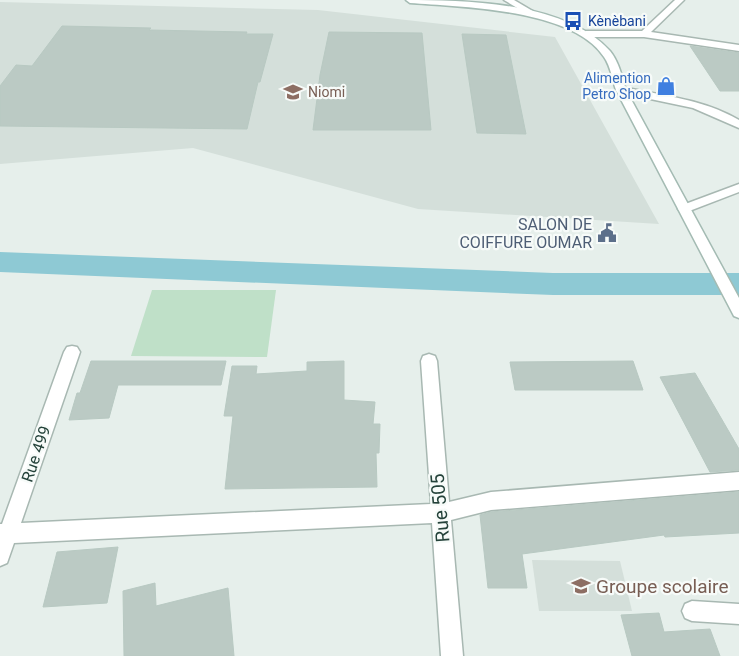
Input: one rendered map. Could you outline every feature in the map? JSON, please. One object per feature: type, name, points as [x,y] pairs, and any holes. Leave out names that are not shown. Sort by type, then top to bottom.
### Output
[{"type":"street","points":[[410,0],[532,13]]},
{"type":"street","points":[[508,0],[532,13],[586,34],[644,34],[739,48]]},
{"type":"street","points":[[644,34],[680,0]]},
{"type":"street","points":[[586,34],[608,55],[621,90],[739,312]]},
{"type":"street","points":[[621,90],[699,106],[726,116],[739,124]]},
{"type":"street","points":[[684,209],[739,188]]},
{"type":"street","name":"Rue 499","points":[[0,556],[4,534],[72,352]]},
{"type":"street","name":"Rue 505","points":[[429,361],[452,656]]},
{"type":"street","points":[[4,534],[441,513],[491,500],[739,481]]},
{"type":"street","points":[[692,611],[739,614]]},
{"type":"shaded area","name":"Niomi","points":[[0,2],[318,10],[555,37],[659,224],[418,209],[193,148],[0,164]]},
{"type":"shaded area","name":"Groupe scolaire","points":[[532,560],[620,561],[632,611],[539,611]]},
{"type":"green space","points":[[152,290],[276,290],[267,357],[131,356]]},
{"type":"building","points":[[62,26],[273,34],[260,82],[258,82],[247,129],[0,126],[0,86],[16,65],[32,66]]},
{"type":"building","points":[[329,32],[422,33],[431,130],[313,130],[320,75]]},
{"type":"building","points":[[462,34],[506,35],[526,134],[477,133]]},
{"type":"building","points":[[690,46],[739,53],[739,91],[720,91]]},
{"type":"building","points":[[91,361],[226,361],[221,385],[118,385],[109,418],[69,420],[77,393],[80,393]]},
{"type":"building","points":[[344,361],[344,400],[375,402],[373,424],[380,424],[379,453],[376,453],[377,487],[225,489],[233,416],[224,416],[232,366],[257,366],[256,374],[307,371],[307,362]]},
{"type":"building","points":[[633,361],[643,390],[515,390],[510,362]]},
{"type":"building","points":[[695,373],[739,449],[739,470],[710,472],[660,377]]},
{"type":"building","points":[[739,492],[739,533],[665,537],[664,535],[522,554],[527,588],[488,588],[480,515],[491,512]]},
{"type":"building","points":[[118,547],[107,603],[43,607],[57,552]]},
{"type":"building","points":[[155,583],[156,606],[228,588],[234,656],[124,656],[123,591]]},
{"type":"building","points":[[659,613],[664,632],[710,629],[720,656],[632,656],[621,615]]},
{"type":"waterway","points":[[0,262],[553,284],[739,284]]},
{"type":"place","name":"Kènèbani","points":[[573,21]]},
{"type":"place","name":"Alimention Petro Shop","points":[[666,86]]},
{"type":"place","name":"Niomi","points":[[293,92]]},
{"type":"place","name":"SALON DE COIFFURE OUMAR","points":[[607,233]]},
{"type":"place","name":"Groupe scolaire","points":[[581,586]]}]
